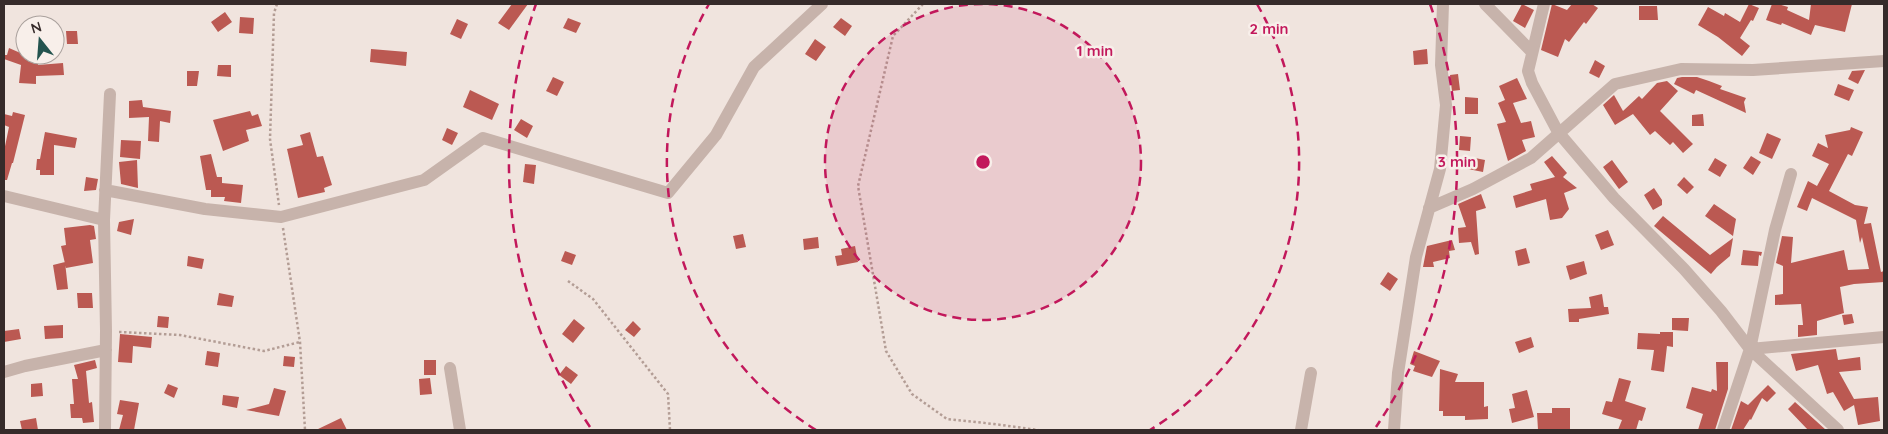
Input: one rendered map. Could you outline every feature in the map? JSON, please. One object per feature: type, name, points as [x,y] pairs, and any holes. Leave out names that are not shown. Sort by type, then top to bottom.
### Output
[{"type":"street","points":[[105,190],[206,210],[281,217],[424,180],[482,138],[668,194],[716,135],[754,67],[822,4]]},
{"type":"street","points":[[1394,430],[1398,373],[1416,257],[1440,169],[1446,105],[1440,66],[1443,4]]},
{"type":"street","points":[[1485,4],[1532,52]]},
{"type":"street","points":[[1544,4],[1528,71],[1529,78],[1558,132],[1614,198],[1709,297],[1750,350],[1838,430]]},
{"type":"street","points":[[1429,208],[1473,189],[1531,158],[1611,86],[1682,69],[1753,70],[1884,62]]},
{"type":"street","points":[[105,430],[104,220],[110,94]]},
{"type":"street","points":[[1723,430],[1750,350],[1773,239],[1791,174]]},
{"type":"street","points":[[4,196],[104,220]]},
{"type":"street","points":[[1750,350],[1884,337]]},
{"type":"street","points":[[4,372],[106,350]]},
{"type":"street","points":[[450,368],[460,430]]},
{"type":"street","points":[[1301,430],[1311,373]]},
{"type":"path","points":[[924,4],[894,36],[858,186],[886,351],[912,394],[947,419],[1038,430]]},
{"type":"path","points":[[568,281],[593,299],[668,394],[670,430]]},
{"type":"path","points":[[106,331],[180,335],[264,351],[300,342]]},
{"type":"building","points":[[512,4],[528,4],[509,30],[498,23]]},
{"type":"building","points":[[1522,4],[1534,10],[1525,28],[1513,21]]},
{"type":"building","points":[[1552,4],[1567,10],[1572,4],[1592,4],[1598,8],[1586,24],[1584,22],[1569,42],[1565,39],[1558,57],[1541,50]]},
{"type":"building","points":[[1749,4],[1759,8],[1753,21],[1751,20],[1740,38],[1750,46],[1742,56],[1718,37],[1698,25],[1708,7],[1724,16],[1725,13],[1740,22]]},
{"type":"building","points":[[1772,4],[1788,7],[1787,10],[1809,20],[1811,4],[1852,4],[1845,32],[1815,25],[1811,35],[1782,23],[1781,25],[1766,20]]},
{"type":"building","points":[[1639,6],[1657,6],[1658,20],[1639,20]]},
{"type":"building","points":[[225,12],[232,22],[218,32],[211,22]]},
{"type":"building","points":[[240,17],[254,18],[253,34],[239,33]]},
{"type":"building","points":[[568,18],[581,23],[576,33],[563,28]]},
{"type":"building","points":[[841,18],[852,26],[845,36],[833,27]]},
{"type":"building","points":[[457,19],[468,24],[461,39],[450,34]]},
{"type":"building","points":[[66,31],[77,31],[78,44],[67,44]]},
{"type":"building","points":[[815,39],[826,47],[816,61],[805,54]]},
{"type":"building","points":[[9,48],[15,51],[15,63],[4,59],[4,55],[7,55]]},
{"type":"building","points":[[371,49],[407,52],[406,66],[370,62]]},
{"type":"building","points":[[1427,49],[1428,64],[1414,65],[1413,51]]},
{"type":"building","points":[[1595,60],[1605,66],[1599,78],[1589,73]]},
{"type":"building","points":[[21,65],[63,65],[64,75],[36,76],[36,84],[19,83]]},
{"type":"building","points":[[218,65],[231,65],[231,77],[217,76]]},
{"type":"building","points":[[1865,70],[1858,84],[1848,79],[1852,71]]},
{"type":"building","points":[[187,71],[199,71],[197,86],[187,86]]},
{"type":"building","points":[[1458,74],[1460,90],[1452,91],[1450,75]]},
{"type":"building","points":[[553,77],[564,82],[557,96],[546,91]]},
{"type":"building","points":[[1697,77],[1722,86],[1720,89],[1746,98],[1744,102],[1746,113],[1696,90],[1694,94],[1674,84],[1677,78]]},
{"type":"building","points":[[1517,78],[1527,99],[1513,103],[1521,123],[1531,121],[1535,137],[1522,140],[1526,151],[1508,161],[1497,124],[1506,122],[1498,103],[1505,100],[1499,86]]},
{"type":"building","points":[[1667,81],[1678,91],[1660,111],[1693,144],[1683,153],[1673,142],[1670,145],[1655,131],[1650,135],[1633,114],[1615,125],[1603,105],[1614,95],[1623,111],[1639,96],[1642,99],[1657,83]]},
{"type":"building","points":[[1838,84],[1854,90],[1849,101],[1834,95]]},
{"type":"building","points":[[470,90],[499,104],[492,120],[463,107]]},
{"type":"building","points":[[1465,97],[1478,98],[1478,114],[1465,114]]},
{"type":"building","points":[[142,100],[143,107],[171,111],[170,123],[160,121],[159,142],[148,141],[149,117],[129,118],[129,101]]},
{"type":"building","points":[[250,111],[252,116],[258,114],[262,126],[246,130],[249,141],[223,151],[213,120]]},
{"type":"building","points":[[13,112],[25,115],[13,163],[7,180],[4,180],[4,151],[9,127],[4,125],[4,114],[12,116]]},
{"type":"building","points":[[1703,114],[1704,126],[1692,126],[1692,115]]},
{"type":"building","points":[[521,119],[533,126],[527,138],[514,130]]},
{"type":"building","points":[[1851,127],[1863,132],[1852,156],[1848,154],[1829,191],[1855,205],[1868,207],[1864,224],[1871,223],[1881,272],[1884,271],[1884,282],[1840,287],[1844,313],[1817,321],[1817,335],[1798,337],[1798,325],[1803,325],[1801,304],[1775,305],[1775,295],[1783,294],[1783,266],[1776,263],[1782,236],[1793,237],[1791,263],[1844,250],[1848,270],[1869,269],[1862,237],[1860,243],[1856,220],[1812,198],[1807,211],[1797,207],[1808,181],[1817,186],[1829,164],[1812,156],[1818,143],[1828,148],[1825,135],[1850,130]]},
{"type":"building","points":[[447,128],[458,133],[452,145],[442,140]]},
{"type":"building","points":[[45,132],[77,138],[75,148],[54,145],[54,175],[40,175],[40,170],[36,170],[37,159],[40,159]]},
{"type":"building","points":[[310,132],[317,157],[323,156],[332,185],[324,188],[325,192],[298,198],[287,149],[303,145],[300,135]]},
{"type":"building","points":[[1767,133],[1781,139],[1772,159],[1759,153]]},
{"type":"building","points":[[1460,136],[1471,137],[1470,151],[1459,150]]},
{"type":"building","points":[[121,140],[141,141],[140,159],[120,157]]},
{"type":"building","points":[[211,154],[217,177],[222,177],[222,183],[243,185],[241,203],[224,201],[225,197],[211,197],[211,190],[206,190],[200,156]]},
{"type":"building","points":[[1552,156],[1567,173],[1563,177],[1577,188],[1564,193],[1569,209],[1562,218],[1550,220],[1546,199],[1516,208],[1513,196],[1532,190],[1530,184],[1555,177],[1544,162]]},
{"type":"building","points":[[1751,156],[1761,162],[1753,175],[1743,168]]},
{"type":"building","points":[[1470,157],[1485,160],[1483,172],[1468,169]]},
{"type":"building","points":[[1715,158],[1727,165],[1720,177],[1708,170]]},
{"type":"building","points":[[137,160],[138,188],[121,184],[119,162]]},
{"type":"building","points":[[1612,160],[1628,182],[1619,189],[1603,167]]},
{"type":"building","points":[[525,164],[536,165],[534,184],[523,182]]},
{"type":"building","points":[[86,177],[98,179],[96,190],[84,191]]},
{"type":"building","points":[[1684,177],[1694,187],[1687,194],[1677,185]]},
{"type":"building","points":[[1654,188],[1662,200],[1662,205],[1653,210],[1644,195]]},
{"type":"building","points":[[1481,194],[1486,208],[1476,211],[1479,254],[1475,255],[1471,242],[1459,243],[1458,228],[1466,227],[1458,204]]},
{"type":"building","points":[[1714,204],[1736,219],[1733,236],[1705,216]]},
{"type":"building","points":[[1663,216],[1710,255],[1733,238],[1730,256],[1711,274],[1654,226]]},
{"type":"building","points":[[134,219],[131,235],[117,231],[119,222]]},
{"type":"building","points":[[94,226],[96,239],[90,240],[93,263],[66,268],[61,246],[66,245],[64,228]]},
{"type":"building","points":[[1608,230],[1614,245],[1601,250],[1595,235]]},
{"type":"building","points":[[743,234],[746,247],[736,249],[733,236]]},
{"type":"building","points":[[818,237],[819,248],[804,250],[803,239]]},
{"type":"building","points":[[1452,240],[1455,250],[1449,251],[1450,258],[1433,262],[1434,267],[1423,267],[1427,246]]},
{"type":"building","points":[[855,246],[858,262],[837,266],[835,256],[842,255],[841,249]]},
{"type":"building","points":[[1526,248],[1530,263],[1518,266],[1515,251]]},
{"type":"building","points":[[1743,250],[1762,252],[1761,256],[1759,255],[1758,266],[1741,265]]},
{"type":"building","points":[[565,251],[576,255],[572,265],[561,261]]},
{"type":"building","points":[[188,256],[204,259],[202,269],[187,266]]},
{"type":"building","points":[[1584,261],[1587,274],[1570,280],[1566,266]]},
{"type":"building","points":[[65,262],[68,289],[57,290],[53,265]]},
{"type":"building","points":[[1388,272],[1398,279],[1390,291],[1380,284]]},
{"type":"building","points":[[77,293],[92,293],[93,308],[78,308]]},
{"type":"building","points":[[219,293],[234,296],[232,307],[217,305]]},
{"type":"building","points":[[1602,294],[1604,307],[1608,307],[1609,314],[1579,319],[1579,322],[1569,322],[1568,309],[1591,308],[1589,297]]},
{"type":"building","points":[[1852,314],[1854,323],[1844,325],[1842,315]]},
{"type":"building","points":[[158,316],[169,317],[168,328],[157,327]]},
{"type":"building","points":[[1672,318],[1689,318],[1688,331],[1672,330]]},
{"type":"building","points":[[574,319],[585,328],[573,343],[562,334]]},
{"type":"building","points":[[633,321],[641,329],[634,337],[625,330]]},
{"type":"building","points":[[63,325],[63,338],[45,339],[44,326]]},
{"type":"building","points":[[19,329],[21,339],[4,342],[4,331]]},
{"type":"building","points":[[1660,332],[1673,332],[1673,347],[1667,346],[1664,372],[1651,370],[1654,350],[1637,349],[1638,333],[1660,334]]},
{"type":"building","points":[[120,334],[152,337],[151,348],[133,346],[132,363],[118,362]]},
{"type":"building","points":[[1531,337],[1534,347],[1519,353],[1515,342]]},
{"type":"building","points":[[1836,349],[1838,360],[1860,357],[1861,370],[1839,372],[1854,399],[1878,397],[1880,421],[1858,425],[1854,405],[1844,411],[1833,392],[1827,394],[1818,365],[1796,371],[1791,354]]},
{"type":"building","points":[[207,351],[220,353],[218,367],[205,365]]},
{"type":"building","points":[[1414,351],[1440,361],[1432,377],[1413,371],[1415,366],[1410,364]]},
{"type":"building","points":[[284,356],[295,357],[294,367],[283,366]]},
{"type":"building","points":[[95,360],[97,368],[86,371],[89,403],[92,402],[94,422],[83,423],[82,418],[71,418],[70,404],[74,404],[72,379],[78,379],[74,365]]},
{"type":"building","points":[[424,360],[436,360],[436,375],[424,375]]},
{"type":"building","points":[[1716,362],[1728,362],[1728,389],[1715,430],[1698,430],[1703,414],[1686,408],[1692,387],[1711,392],[1712,389],[1717,391]]},
{"type":"building","points":[[566,366],[578,375],[571,384],[559,375]]},
{"type":"building","points":[[1440,369],[1458,374],[1455,382],[1484,382],[1484,407],[1488,406],[1488,419],[1465,420],[1465,416],[1443,416],[1443,411],[1439,411]]},
{"type":"building","points":[[430,378],[432,394],[420,395],[419,379]]},
{"type":"building","points":[[1619,378],[1631,381],[1625,401],[1646,408],[1642,421],[1639,420],[1636,430],[1618,430],[1622,420],[1602,414],[1606,401],[1612,402]]},
{"type":"building","points":[[42,383],[43,396],[31,397],[31,384]]},
{"type":"building","points":[[168,384],[178,388],[174,398],[164,393]]},
{"type":"building","points":[[1768,385],[1776,393],[1767,402],[1762,398],[1751,420],[1743,430],[1731,430],[1741,401],[1748,405]]},
{"type":"building","points":[[274,388],[286,391],[279,416],[246,410],[269,404]]},
{"type":"building","points":[[1527,390],[1534,417],[1512,423],[1509,409],[1515,408],[1512,394]]},
{"type":"building","points":[[223,395],[239,397],[237,408],[222,405]]},
{"type":"building","points":[[120,400],[139,403],[134,430],[119,430],[123,415],[117,414]]},
{"type":"building","points":[[1795,402],[1826,430],[1808,430],[1788,409]]},
{"type":"building","points":[[1552,408],[1570,408],[1570,430],[1538,430],[1537,413],[1552,413]]},
{"type":"building","points":[[36,418],[38,430],[22,430],[20,421]]},
{"type":"building","points":[[341,418],[347,430],[316,430]]}]
